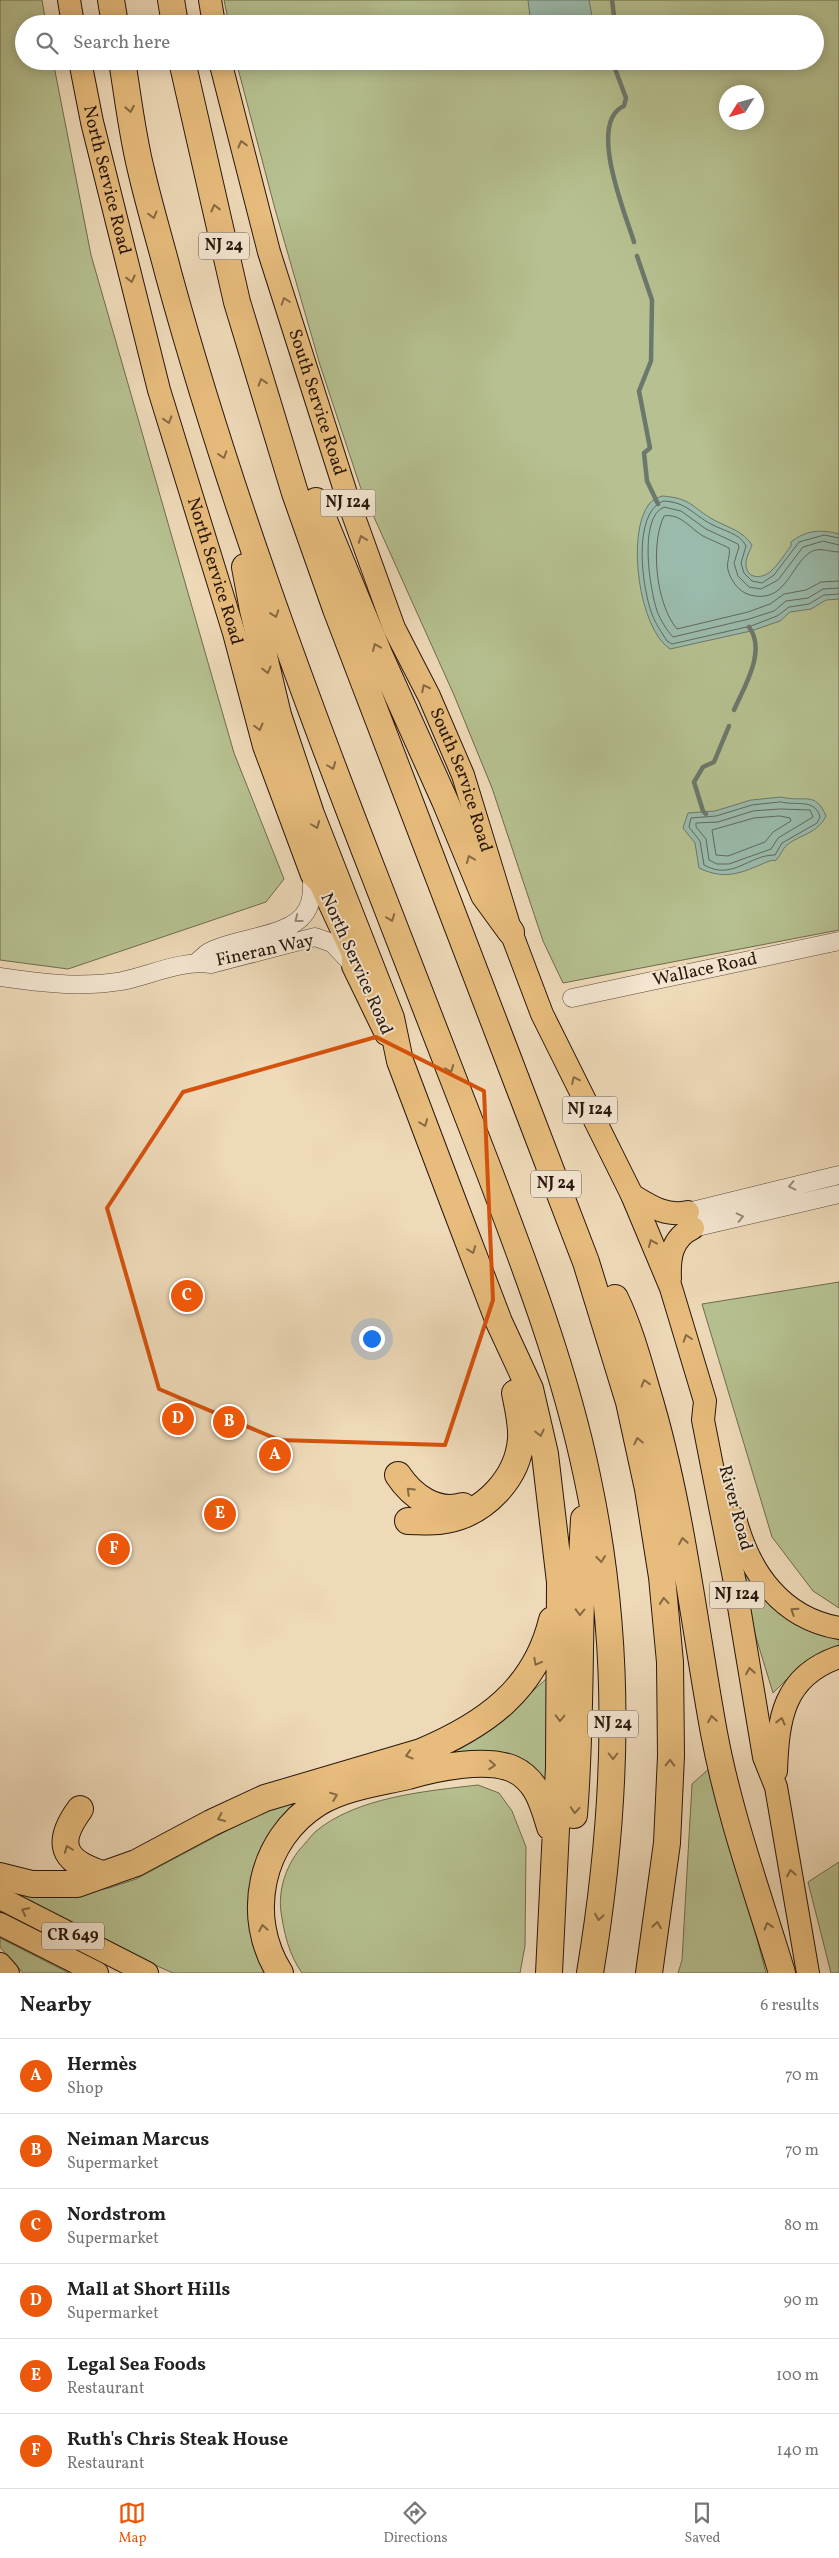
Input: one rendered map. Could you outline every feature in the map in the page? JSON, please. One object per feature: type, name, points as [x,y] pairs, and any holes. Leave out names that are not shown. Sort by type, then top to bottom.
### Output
[{"type":"highway","points":[[111,0],[114,15]]},
{"type":"highway","points":[[171,0],[174,15]]},
{"type":"highway","name":"NJ 24","points":[[124,70],[140,168],[192,358],[232,485],[303,694],[474,1132],[546,1324],[567,1394],[587,1476],[605,1593],[613,1701],[613,1773],[609,1828],[590,1973]]},
{"type":"highway","name":"NJ 24","points":[[184,70],[237,302],[295,493],[336,609],[586,1262],[629,1402],[648,1489],[662,1577],[670,1662],[671,1756],[667,1843],[649,1973]]},
{"type":"highway","points":[[276,428],[310,486],[383,663],[446,801],[484,895],[511,932]]},
{"type":"highway","points":[[232,485],[253,610],[278,715],[311,814],[391,1018],[400,1061],[499,1322],[530,1389],[545,1454],[560,1582],[561,1687],[550,1969]]},
{"type":"highway","points":[[525,1105],[620,1308],[661,1438],[677,1507],[721,1762],[730,1800],[782,1973]]},
{"type":"highway","points":[[408,1521],[445,1521],[464,1515],[488,1499],[511,1473],[517,1461],[521,1438],[518,1410],[499,1322]]},
{"type":"highway","points":[[398,1476],[408,1490],[420,1499],[438,1506],[458,1508],[488,1499]]},
{"type":"highway","points":[[550,1969],[562,1937],[578,1762],[581,1587],[587,1476]]},
{"type":"highway","points":[[0,1876],[25,1883],[49,1886],[77,1884],[136,1863],[211,1823],[265,1798],[421,1752],[441,1744],[487,1716],[514,1693],[531,1673],[548,1635],[560,1582]]},
{"type":"highway","points":[[280,1973],[274,1964],[263,1929],[261,1908],[264,1874],[273,1851],[287,1830],[306,1811],[329,1798],[430,1770],[471,1765],[506,1767],[524,1776],[539,1794],[556,1847]]},
{"type":"highway","points":[[80,1809],[66,1830],[65,1846],[74,1862],[84,1868],[102,1874]]},
{"type":"main road","points":[[69,0],[72,15]]},
{"type":"main road","points":[[210,0],[212,15]]},
{"type":"main road","name":"North Service Road","points":[[82,70],[92,122],[159,390],[234,633],[264,746],[312,875],[320,883],[353,954],[353,966],[400,1061]]},
{"type":"main road","name":"South Service Road","points":[[222,70],[269,252],[350,506],[394,628],[429,696],[463,775],[511,932]]},
{"type":"main road","name":"NJ 124","points":[[511,932],[542,1014],[632,1195],[671,1288],[705,1401],[703,1420],[735,1583],[764,1757],[776,1787],[808,1973]]},
{"type":"main road","points":[[632,1195],[665,1212],[690,1220],[669,1259],[671,1288]]},
{"type":"main road","name":"River Road","points":[[705,1401],[714,1417],[738,1531],[755,1570],[773,1594],[799,1614],[815,1622],[839,1628]]},
{"type":"main road","points":[[776,1787],[777,1738],[780,1719],[787,1702],[793,1690],[811,1670],[839,1657]]},
{"type":"main road","name":"CR 649","points":[[0,1898],[147,1973]]},
{"type":"main road","name":"CR 649","points":[[0,1924],[97,1973]]},
{"type":"main road","points":[[0,1964],[8,1973]]},
{"type":"street","name":"Fineran Way","points":[[197,962],[209,952],[275,931],[302,918],[308,909],[312,896],[312,875]]},
{"type":"street","name":"Fineran Way","points":[[0,976],[60,984],[121,981],[197,962],[211,964],[315,937],[332,943],[353,966]]},
{"type":"street","name":"Wallace Road","points":[[572,998],[839,941]]},
{"type":"street","points":[[690,1220],[839,1175]]},
{"type":"street","points":[[690,1220],[839,1194]]},
{"type":"highlighted area","points":[[376,1037],[484,1091],[493,1300],[445,1445],[279,1440],[159,1389],[107,1208],[183,1092]]},
{"type":"green space","points":[[0,0],[42,0],[44,15],[15,15],[15,70],[55,70],[91,255],[234,753],[284,879],[266,902],[68,969],[0,960]]},
{"type":"green space","points":[[224,0],[839,0],[839,930],[563,983],[543,941],[492,788],[454,695],[360,486],[320,365],[275,209],[238,70],[824,70],[824,15],[227,15]]},
{"type":"green space","points":[[839,1282],[839,1608],[813,1591],[772,1537],[702,1304]]},
{"type":"green space","points":[[736,1548],[750,1580],[771,1605],[839,1638],[839,1649],[800,1666],[773,1693],[755,1634]]},
{"type":"green space","points":[[547,1678],[552,1797],[446,1756],[534,1690]]},
{"type":"green space","points":[[712,1766],[766,1973],[678,1973],[682,1960],[692,1784]]},
{"type":"green space","points":[[478,1785],[499,1793],[512,1811],[526,1847],[525,1946],[520,1973],[302,1973],[290,1951],[280,1904],[282,1887],[287,1871],[295,1856],[313,1834],[332,1820],[371,1803],[415,1793]]},
{"type":"green space","points":[[304,1795],[279,1827],[270,1973],[173,1973],[137,1957],[0,1886],[80,1893],[109,1888],[136,1879],[273,1806]]},
{"type":"green space","points":[[839,1862],[839,1973],[831,1973],[808,1882]]},
{"type":"green space","points":[[0,1938],[69,1973],[23,1973],[0,1947]]},
{"type":"water","points":[[528,0],[589,0],[592,15],[530,15]]},
{"type":"water","points":[[662,496],[686,501],[707,516],[744,536],[752,545],[746,560],[747,570],[752,575],[759,577],[770,572],[791,546],[791,542],[802,535],[820,531],[839,534],[839,599],[826,600],[811,609],[790,612],[780,621],[751,631],[670,649],[659,638],[650,622],[639,580],[637,558],[638,536],[642,518],[649,504]]},
{"type":"water","points":[[781,797],[813,800],[818,803],[826,816],[818,827],[787,845],[775,861],[772,860],[744,871],[727,875],[699,868],[695,843],[683,828],[688,813],[715,811],[751,800]]},
{"type":"waterway","points":[[612,0],[614,15]]},
{"type":"waterway","points":[[616,70],[626,98],[624,106],[613,115],[609,130],[609,148],[617,190],[634,242]]},
{"type":"waterway","points":[[637,256],[652,300],[651,361],[639,391],[650,448],[644,453],[647,481],[658,504]]},
{"type":"waterway","points":[[734,710],[748,680],[755,658],[756,647],[749,627]]},
{"type":"waterway","points":[[706,814],[703,811],[694,782],[703,767],[714,762],[729,726]]},
{"type":"place","name":"Nordstrom","points":[[187,1296]]},
{"type":"place","name":"Mall at Short Hills","points":[[178,1419]]},
{"type":"place","name":"Neiman Marcus","points":[[229,1422]]},
{"type":"place","name":"Hermès","points":[[275,1455]]},
{"type":"place","name":"Legal Sea Foods","points":[[220,1514]]},
{"type":"place","name":"Ruth's Chris Steak House","points":[[114,1549]]}]
